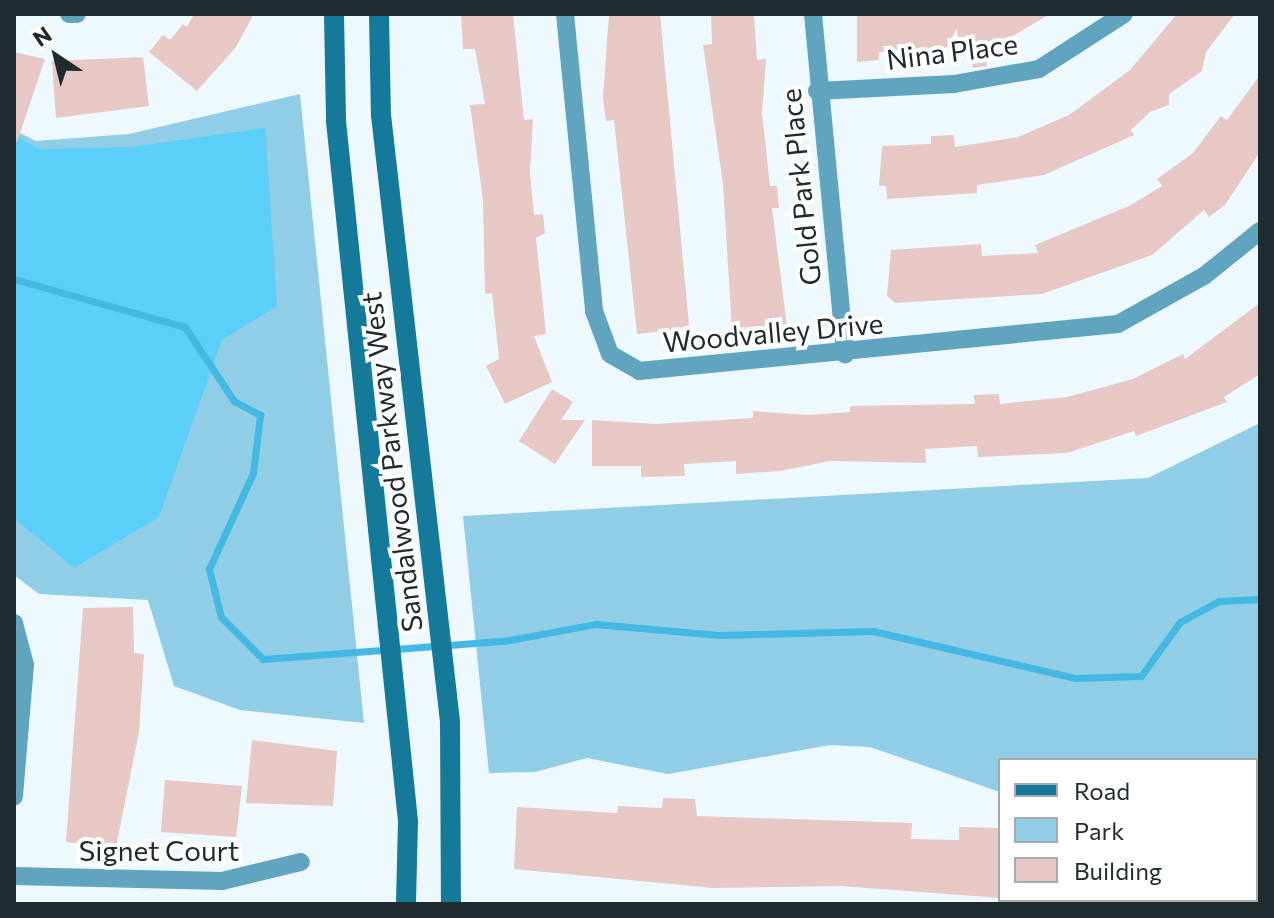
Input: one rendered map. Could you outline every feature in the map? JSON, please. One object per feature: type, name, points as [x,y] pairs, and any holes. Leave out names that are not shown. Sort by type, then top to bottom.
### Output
[{"type":"main road","name":"Sandalwood Parkway West","points":[[334,14],[336,121],[383,539],[408,821],[406,904]]},
{"type":"main road","name":"Sandalwood Parkway West","points":[[379,14],[381,115],[450,722],[451,904]]},
{"type":"street","points":[[69,14],[77,14]]},
{"type":"street","name":"Woodvalley Drive","points":[[565,14],[594,311],[610,354],[639,371],[845,355],[1118,324],[1204,276],[1260,231]]},
{"type":"street","name":"Gold Park Place","points":[[813,14],[817,91],[845,355]]},
{"type":"street","name":"Nina Place","points":[[817,91],[954,84],[1039,69],[1124,14]]},
{"type":"street","points":[[14,623],[25,665],[14,797]]},
{"type":"street","name":"Signet Court","points":[[14,876],[222,881],[301,862]]},
{"type":"green space","points":[[300,94],[364,723],[240,710],[174,686],[148,600],[39,594],[14,575],[14,130],[36,141],[129,134]]},
{"type":"green space","points":[[1260,423],[1258,781],[1258,758],[998,758],[998,791],[870,747],[830,745],[668,774],[587,758],[535,772],[489,773],[463,516],[1148,478]]},
{"type":"shaded area","points":[[265,128],[277,306],[222,340],[159,517],[74,568],[14,518],[14,135],[39,149],[132,147]]},
{"type":"building","points":[[194,14],[254,14],[236,47],[197,91],[149,52],[163,35],[170,40],[183,24],[187,27]]},
{"type":"building","points":[[461,14],[513,14],[524,120],[533,119],[530,173],[534,215],[543,214],[545,233],[536,238],[546,334],[534,336],[552,382],[505,404],[486,366],[499,359],[492,293],[485,294],[483,200],[470,105],[485,104],[475,49],[463,49]]},
{"type":"building","points":[[609,14],[660,14],[689,325],[675,330],[637,334],[614,120],[606,121],[603,98]]},
{"type":"building","points":[[711,14],[754,14],[757,60],[766,59],[762,113],[770,186],[777,186],[779,208],[772,208],[787,327],[732,331],[723,184],[703,45],[712,44]]},
{"type":"building","points":[[857,14],[1050,14],[1011,37],[983,43],[987,66],[973,68],[967,46],[879,52],[879,60],[857,62]]},
{"type":"building","points":[[1177,14],[1235,14],[1206,52],[1202,71],[1169,94],[1169,105],[1150,112],[1131,130],[1134,135],[1044,175],[977,185],[977,193],[887,199],[886,186],[879,186],[882,146],[931,144],[931,136],[954,135],[955,147],[1018,137],[1069,115],[1130,70]]},
{"type":"building","points":[[14,52],[45,59],[17,142],[14,141]]},
{"type":"building","points":[[143,57],[149,106],[56,118],[52,61]]},
{"type":"building","points":[[1260,75],[1260,152],[1225,205],[1209,217],[1204,210],[1152,255],[1042,294],[895,303],[887,296],[891,250],[981,244],[982,256],[1038,253],[1035,245],[1129,206],[1162,186],[1157,179],[1193,153],[1221,116],[1227,120]]},
{"type":"building","points":[[1260,303],[1260,374],[1224,397],[1227,402],[1136,436],[1134,431],[1067,453],[978,457],[977,446],[925,449],[926,463],[830,461],[780,471],[736,474],[736,461],[684,464],[685,476],[641,477],[641,466],[592,466],[592,420],[657,424],[753,418],[753,411],[808,415],[850,412],[850,406],[975,404],[974,395],[999,394],[1000,404],[1067,397],[1133,379],[1183,354],[1185,359]]},
{"type":"building","points":[[552,389],[573,402],[561,420],[585,420],[555,464],[519,441]]},
{"type":"building","points":[[133,607],[134,653],[144,654],[139,732],[116,847],[66,842],[83,608]]},
{"type":"building","points":[[252,740],[337,751],[333,806],[246,803]]},
{"type":"building","points":[[165,780],[242,786],[236,837],[161,832]]},
{"type":"building","points":[[663,798],[695,799],[697,816],[912,823],[911,839],[959,840],[959,827],[998,828],[998,898],[841,886],[713,888],[514,869],[517,807],[617,813],[618,806],[662,808]]},
{"type":"waterway","points":[[14,279],[185,327],[234,401],[260,415],[253,473],[209,569],[221,617],[263,659],[504,641],[596,624],[719,635],[873,631],[1075,678],[1141,676],[1180,622],[1219,601],[1260,599]]}]
